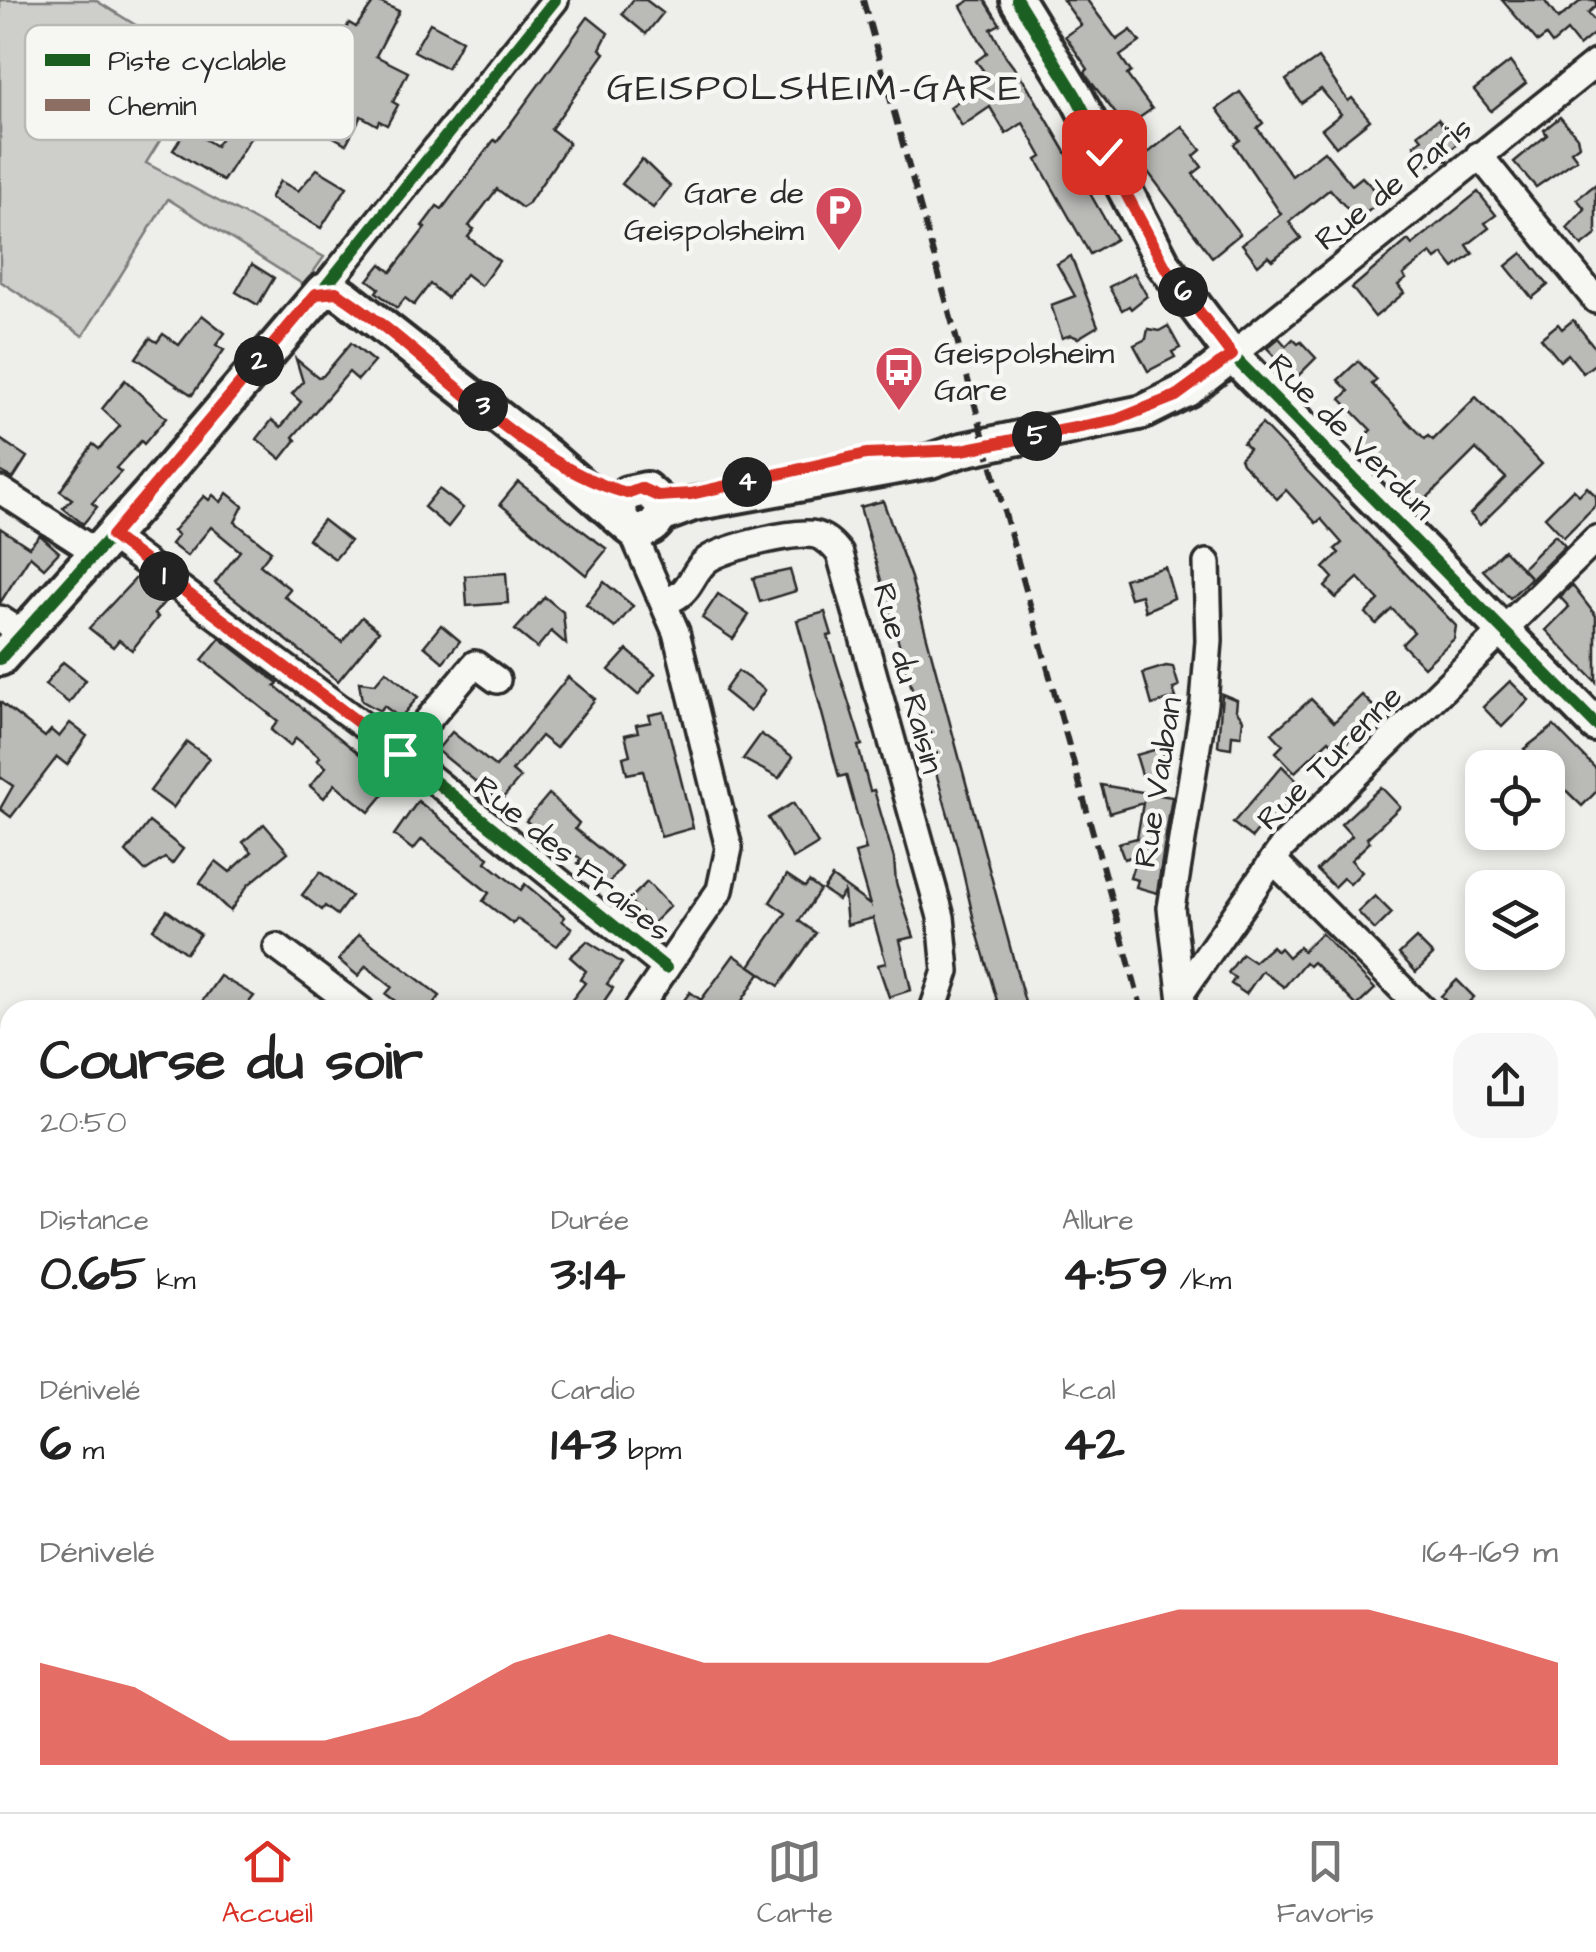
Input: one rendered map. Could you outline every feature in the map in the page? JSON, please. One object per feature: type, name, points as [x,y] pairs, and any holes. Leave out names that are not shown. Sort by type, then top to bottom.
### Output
[{"type":"main road","name":"Rue de Verdun","points":[[1017,0],[1076,96],[1164,265],[1232,355],[1596,725]]},
{"type":"main road","points":[[0,659],[12,627],[104,545],[322,291],[346,297],[548,456],[572,482],[642,513],[930,462],[962,450],[1143,412],[1188,388],[1232,355]]},
{"type":"street","points":[[322,291],[555,0]]},
{"type":"street","name":"Rue de Paris","points":[[1232,355],[1596,62]]},
{"type":"street","points":[[1479,155],[1596,300]]},
{"type":"street","name":"Rue des Fraises","points":[[0,490],[104,545],[400,754],[666,968]]},
{"type":"street","points":[[642,513],[674,598],[676,632]]},
{"type":"street","points":[[642,513],[729,848],[720,890],[645,1000]]},
{"type":"street","name":"Rue du Raisin","points":[[674,598],[686,590],[710,558],[780,537],[816,535],[840,554],[941,916],[946,971],[937,1000]]},
{"type":"street","name":"Rue Turenne","points":[[1184,1000],[1273,860],[1596,538]]},
{"type":"street","name":"Rue Vauban","points":[[1183,1000],[1171,908],[1204,703],[1209,641],[1207,563]]},
{"type":"street","points":[[400,754],[475,664],[496,680]]},
{"type":"street","points":[[1273,860],[1412,1000]]},
{"type":"street","points":[[276,947],[348,1000]]},
{"type":"shaded area","points":[[0,0],[95,0],[135,25],[25,25],[25,140],[160,140],[146,163],[324,257],[304,285],[168,199],[83,336],[0,281]]},
{"type":"building","points":[[375,0],[399,11],[376,56],[408,72],[387,125],[379,121],[377,125],[361,116],[355,127],[356,27]]},
{"type":"building","points":[[633,0],[646,0],[663,13],[646,34],[622,14]]},
{"type":"building","points":[[970,0],[985,0],[1000,24],[991,29],[1006,57],[1027,85],[1078,173],[1088,174],[1084,183],[1116,239],[1090,254],[1037,160],[1042,157],[1023,123],[1006,134],[990,107],[962,126],[950,107],[982,84],[976,75],[983,70],[976,61],[987,53],[961,6]]},
{"type":"building","points":[[1063,0],[1087,0],[1117,40],[1131,30],[1140,42],[1120,56],[1131,72],[1127,75],[1152,109],[1126,127],[1088,78],[1088,69],[1065,36],[1081,25]]},
{"type":"building","points":[[1502,0],[1544,0],[1558,19],[1582,0],[1596,0],[1596,6],[1588,13],[1596,22],[1596,32],[1579,46],[1567,31],[1552,44],[1546,36],[1538,42]]},
{"type":"building","points":[[588,17],[608,33],[600,49],[605,53],[551,129],[569,143],[528,204],[522,208],[497,189],[469,226],[474,229],[468,237],[499,261],[481,286],[466,274],[447,298],[430,284],[414,305],[405,298],[397,308],[376,292],[379,288],[368,280],[381,264],[391,272],[437,206],[442,209],[494,140],[497,142]]},
{"type":"building","points":[[430,23],[462,40],[447,68],[414,51]]},
{"type":"building","points":[[1318,58],[1348,101],[1352,98],[1370,120],[1336,147],[1322,129],[1341,114],[1321,89],[1301,103],[1286,80]]},
{"type":"building","points":[[1510,62],[1526,83],[1491,111],[1474,90]]},
{"type":"building","points":[[1240,92],[1263,123],[1257,128],[1292,176],[1324,151],[1352,185],[1362,177],[1384,199],[1357,220],[1330,189],[1289,222],[1301,238],[1272,260],[1268,256],[1258,265],[1242,244],[1281,214],[1234,144],[1240,140],[1217,109]]},
{"type":"building","points":[[1560,117],[1577,137],[1579,145],[1571,151],[1577,159],[1536,187],[1514,162],[1547,135],[1544,130]]},
{"type":"building","points":[[1438,119],[1458,144],[1447,152],[1448,161],[1439,159],[1429,165],[1414,145],[1422,139],[1418,134]]},
{"type":"building","points":[[1182,126],[1201,150],[1194,156],[1202,167],[1193,174],[1240,234],[1212,257],[1139,160]]},
{"type":"building","points":[[179,140],[206,140],[216,146],[220,140],[249,140],[223,181],[173,150]]},
{"type":"building","points":[[642,159],[670,186],[653,208],[622,184]]},
{"type":"building","points":[[317,169],[347,187],[321,228],[270,198],[280,181],[298,191]]},
{"type":"building","points":[[1596,184],[1596,235],[1582,246],[1567,228],[1585,209],[1577,199]]},
{"type":"building","points":[[1478,192],[1496,215],[1485,223],[1489,228],[1467,245],[1473,254],[1454,268],[1443,254],[1436,259],[1431,253],[1403,275],[1406,279],[1398,285],[1404,293],[1375,317],[1352,288],[1408,240],[1412,245]]},
{"type":"building","points":[[1522,253],[1548,285],[1532,298],[1506,266]]},
{"type":"building","points":[[1071,256],[1098,326],[1078,338],[1062,338],[1051,305],[1075,296],[1057,264]]},
{"type":"building","points":[[252,264],[274,278],[258,305],[236,292]]},
{"type":"building","points":[[1134,273],[1147,296],[1131,309],[1129,306],[1122,310],[1109,287]]},
{"type":"building","points":[[202,315],[225,333],[216,345],[224,350],[192,395],[136,358],[150,338],[157,342],[163,334],[179,345]]},
{"type":"building","points":[[1573,320],[1596,349],[1596,363],[1583,373],[1568,354],[1560,361],[1541,338],[1558,324],[1562,329]]},
{"type":"building","points":[[1168,326],[1180,348],[1172,352],[1175,357],[1148,371],[1134,345],[1146,339],[1148,329],[1159,331]]},
{"type":"building","points":[[1279,338],[1286,346],[1293,339],[1301,342],[1316,358],[1296,378],[1267,348]]},
{"type":"building","points":[[351,343],[374,362],[358,380],[349,372],[293,437],[296,440],[281,459],[257,439],[272,420],[281,427],[301,402],[292,394],[303,382],[296,359],[318,377],[323,376]]},
{"type":"building","points":[[1358,361],[1377,380],[1372,384],[1425,439],[1428,436],[1433,440],[1476,397],[1542,464],[1480,525],[1470,514],[1506,478],[1476,449],[1419,506],[1361,440],[1371,430],[1341,399],[1349,391],[1338,380]]},
{"type":"building","points":[[125,380],[166,418],[116,468],[121,472],[92,503],[97,507],[83,524],[63,508],[72,499],[60,491],[93,444],[99,449],[120,426],[102,409]]},
{"type":"building","points":[[1262,424],[1456,626],[1454,639],[1424,667],[1402,644],[1414,632],[1392,609],[1376,624],[1366,613],[1379,600],[1358,578],[1336,598],[1325,587],[1333,578],[1324,568],[1339,553],[1335,549],[1342,543],[1321,519],[1316,523],[1286,490],[1277,499],[1242,463],[1240,458],[1249,449],[1243,443]]},
{"type":"building","points":[[0,439],[27,457],[13,479],[0,471]]},
{"type":"building","points":[[518,482],[607,549],[586,575],[500,504]]},
{"type":"building","points":[[1587,487],[1596,496],[1596,505],[1564,537],[1545,517],[1573,489],[1579,495]]},
{"type":"building","points":[[439,489],[463,508],[448,527],[424,507]]},
{"type":"building","points":[[227,493],[243,506],[235,522],[271,551],[260,565],[290,589],[284,596],[342,642],[362,617],[379,631],[338,681],[215,583],[240,551],[211,527],[187,556],[171,544],[178,535],[173,531],[204,496],[209,500],[213,495],[221,502]]},
{"type":"building","points":[[883,501],[911,578],[1024,1000],[997,1000],[860,507]]},
{"type":"building","points":[[323,520],[350,541],[335,559],[308,539]]},
{"type":"building","points":[[0,528],[29,547],[40,535],[59,552],[44,568],[30,556],[0,603]]},
{"type":"building","points":[[1555,535],[1565,546],[1532,579],[1522,568]]},
{"type":"building","points":[[1504,550],[1531,578],[1510,598],[1483,570]]},
{"type":"building","points":[[1165,567],[1174,598],[1145,611],[1141,595],[1130,598],[1124,579]]},
{"type":"building","points":[[790,570],[796,591],[760,602],[753,578]]},
{"type":"building","points":[[506,573],[508,603],[467,606],[465,576]]},
{"type":"building","points":[[137,577],[167,599],[132,650],[119,640],[113,647],[89,628]]},
{"type":"building","points":[[604,582],[633,606],[615,628],[586,605]]},
{"type":"building","points":[[1572,585],[1596,616],[1596,682],[1546,630],[1569,607],[1560,597]]},
{"type":"building","points":[[718,594],[749,615],[733,639],[702,618]]},
{"type":"building","points":[[545,597],[563,612],[566,644],[551,631],[537,648],[515,630]]},
{"type":"building","points":[[825,612],[832,635],[828,636],[862,745],[858,746],[870,791],[874,790],[894,859],[896,883],[914,937],[900,940],[911,990],[889,997],[878,965],[886,963],[873,918],[847,925],[844,892],[838,900],[823,890],[832,877],[870,905],[855,853],[866,850],[858,818],[846,775],[839,777],[797,620]]},
{"type":"building","points":[[441,625],[460,641],[443,662],[424,646]]},
{"type":"building","points":[[220,638],[394,782],[369,812],[335,784],[324,798],[310,786],[326,767],[317,760],[320,757],[296,738],[290,746],[271,730],[278,721],[202,660]]},
{"type":"building","points":[[627,650],[655,674],[638,695],[609,670]]},
{"type":"building","points":[[63,662],[86,680],[69,703],[45,685]]},
{"type":"building","points":[[1173,667],[1179,687],[1173,689],[1176,698],[1152,705],[1143,673]]},
{"type":"building","points":[[386,671],[418,697],[400,718],[384,706],[380,711],[362,701],[359,682],[375,684]]},
{"type":"building","points":[[738,671],[765,690],[750,712],[724,691]]},
{"type":"building","points":[[568,677],[595,699],[556,748],[541,736],[512,771],[520,778],[502,799],[437,750],[452,732],[496,767]]},
{"type":"building","points":[[1510,681],[1529,700],[1502,727],[1483,707]]},
{"type":"building","points":[[1222,694],[1237,700],[1236,710],[1243,719],[1241,736],[1232,735],[1231,748],[1218,746]]},
{"type":"building","points":[[1362,695],[1382,715],[1355,741],[1351,738],[1339,750],[1329,740],[1295,772],[1276,752],[1283,745],[1272,733],[1311,699],[1334,722]]},
{"type":"building","points":[[0,702],[45,737],[51,730],[59,737],[70,723],[87,736],[67,765],[57,757],[11,817],[0,809],[13,786],[0,777]]},
{"type":"building","points":[[664,712],[693,828],[661,837],[643,771],[627,774],[623,757],[630,755],[625,735],[638,732],[636,725],[651,722],[649,715]]},
{"type":"building","points":[[1554,726],[1596,769],[1596,792],[1582,806],[1565,790],[1565,750],[1524,749]]},
{"type":"building","points":[[761,734],[793,757],[779,778],[743,759]]},
{"type":"building","points":[[187,742],[209,758],[173,808],[150,791]]},
{"type":"building","points":[[1161,748],[1167,771],[1143,778],[1136,755]]},
{"type":"building","points":[[1282,766],[1307,791],[1289,810],[1286,807],[1266,833],[1260,828],[1252,838],[1233,823]]},
{"type":"building","points":[[1101,785],[1172,797],[1157,893],[1136,887],[1138,880],[1130,878],[1137,855],[1124,859],[1118,843],[1137,838],[1143,803],[1109,813]]},
{"type":"building","points":[[1381,787],[1400,807],[1367,838],[1370,842],[1351,860],[1362,872],[1350,884],[1343,878],[1334,887],[1317,870],[1352,836],[1341,824]]},
{"type":"building","points":[[549,794],[579,823],[575,829],[622,867],[606,886],[578,863],[581,859],[526,821]]},
{"type":"building","points":[[418,801],[489,858],[486,862],[521,890],[525,884],[565,917],[562,921],[572,928],[557,946],[517,919],[513,924],[483,901],[489,893],[422,839],[413,850],[394,835]]},
{"type":"building","points":[[793,803],[818,844],[793,859],[768,818]]},
{"type":"building","points":[[149,822],[183,849],[172,864],[165,858],[145,871],[126,852]]},
{"type":"building","points":[[264,824],[288,852],[248,885],[230,911],[200,883],[216,861],[230,872],[252,852],[243,842]]},
{"type":"building","points":[[320,872],[351,896],[337,915],[325,906],[322,910],[302,895]]},
{"type":"building","points":[[787,875],[805,887],[809,882],[820,890],[799,921],[816,933],[779,986],[750,966],[786,913],[770,902]]},
{"type":"building","points":[[647,882],[670,906],[652,924],[629,900]]},
{"type":"building","points":[[1375,896],[1392,913],[1375,930],[1358,912]]},
{"type":"building","points":[[167,910],[200,934],[186,953],[153,929]]},
{"type":"building","points":[[1321,933],[1375,989],[1363,1000],[1351,1000],[1313,962],[1309,966],[1305,962],[1284,987],[1262,971],[1246,994],[1231,984],[1235,978],[1228,973],[1242,954],[1254,962],[1272,946],[1288,957],[1299,947],[1303,951]]},
{"type":"building","points":[[359,934],[440,996],[437,1000],[394,1000],[386,994],[392,987],[366,966],[358,976],[339,960]]},
{"type":"building","points":[[1416,938],[1433,955],[1416,972],[1399,954]]},
{"type":"building","points":[[587,941],[622,963],[607,984],[613,988],[605,1000],[572,1000],[585,983],[580,979],[586,971],[570,957]]},
{"type":"building","points":[[734,955],[760,973],[742,1000],[701,1000]]},
{"type":"building","points":[[220,976],[254,996],[251,1000],[203,1000]]},
{"type":"building","points":[[1457,980],[1474,997],[1445,1000],[1441,996]]},
{"type":"building","points":[[690,992],[701,1000],[684,1000]]},
{"type":"railway","points":[[863,0],[1139,1000]]},
{"type":"cycle path","points":[[0,659],[147,496],[322,291],[555,0]]},
{"type":"cycle path","points":[[1017,0],[1076,96],[1164,265],[1232,355],[1596,725]]},
{"type":"cycle path","points":[[111,537],[400,753],[666,968]]},
{"type":"place","name":"Gare de Geispolsheim","points":[[839,252]]},
{"type":"place","name":"Geispolsheim Gare","points":[[899,412]]},
{"type":"district","name":"GEISPOLSHEIM-GARE","points":[[815,87]]},
{"type":"route","points":[[400,754],[112,536],[316,294],[329,290],[346,297],[548,456],[590,480],[627,493],[646,488],[668,497],[724,488],[840,458],[892,451],[962,450],[1143,412],[1176,396],[1232,355],[1164,265],[1104,152]]}]
